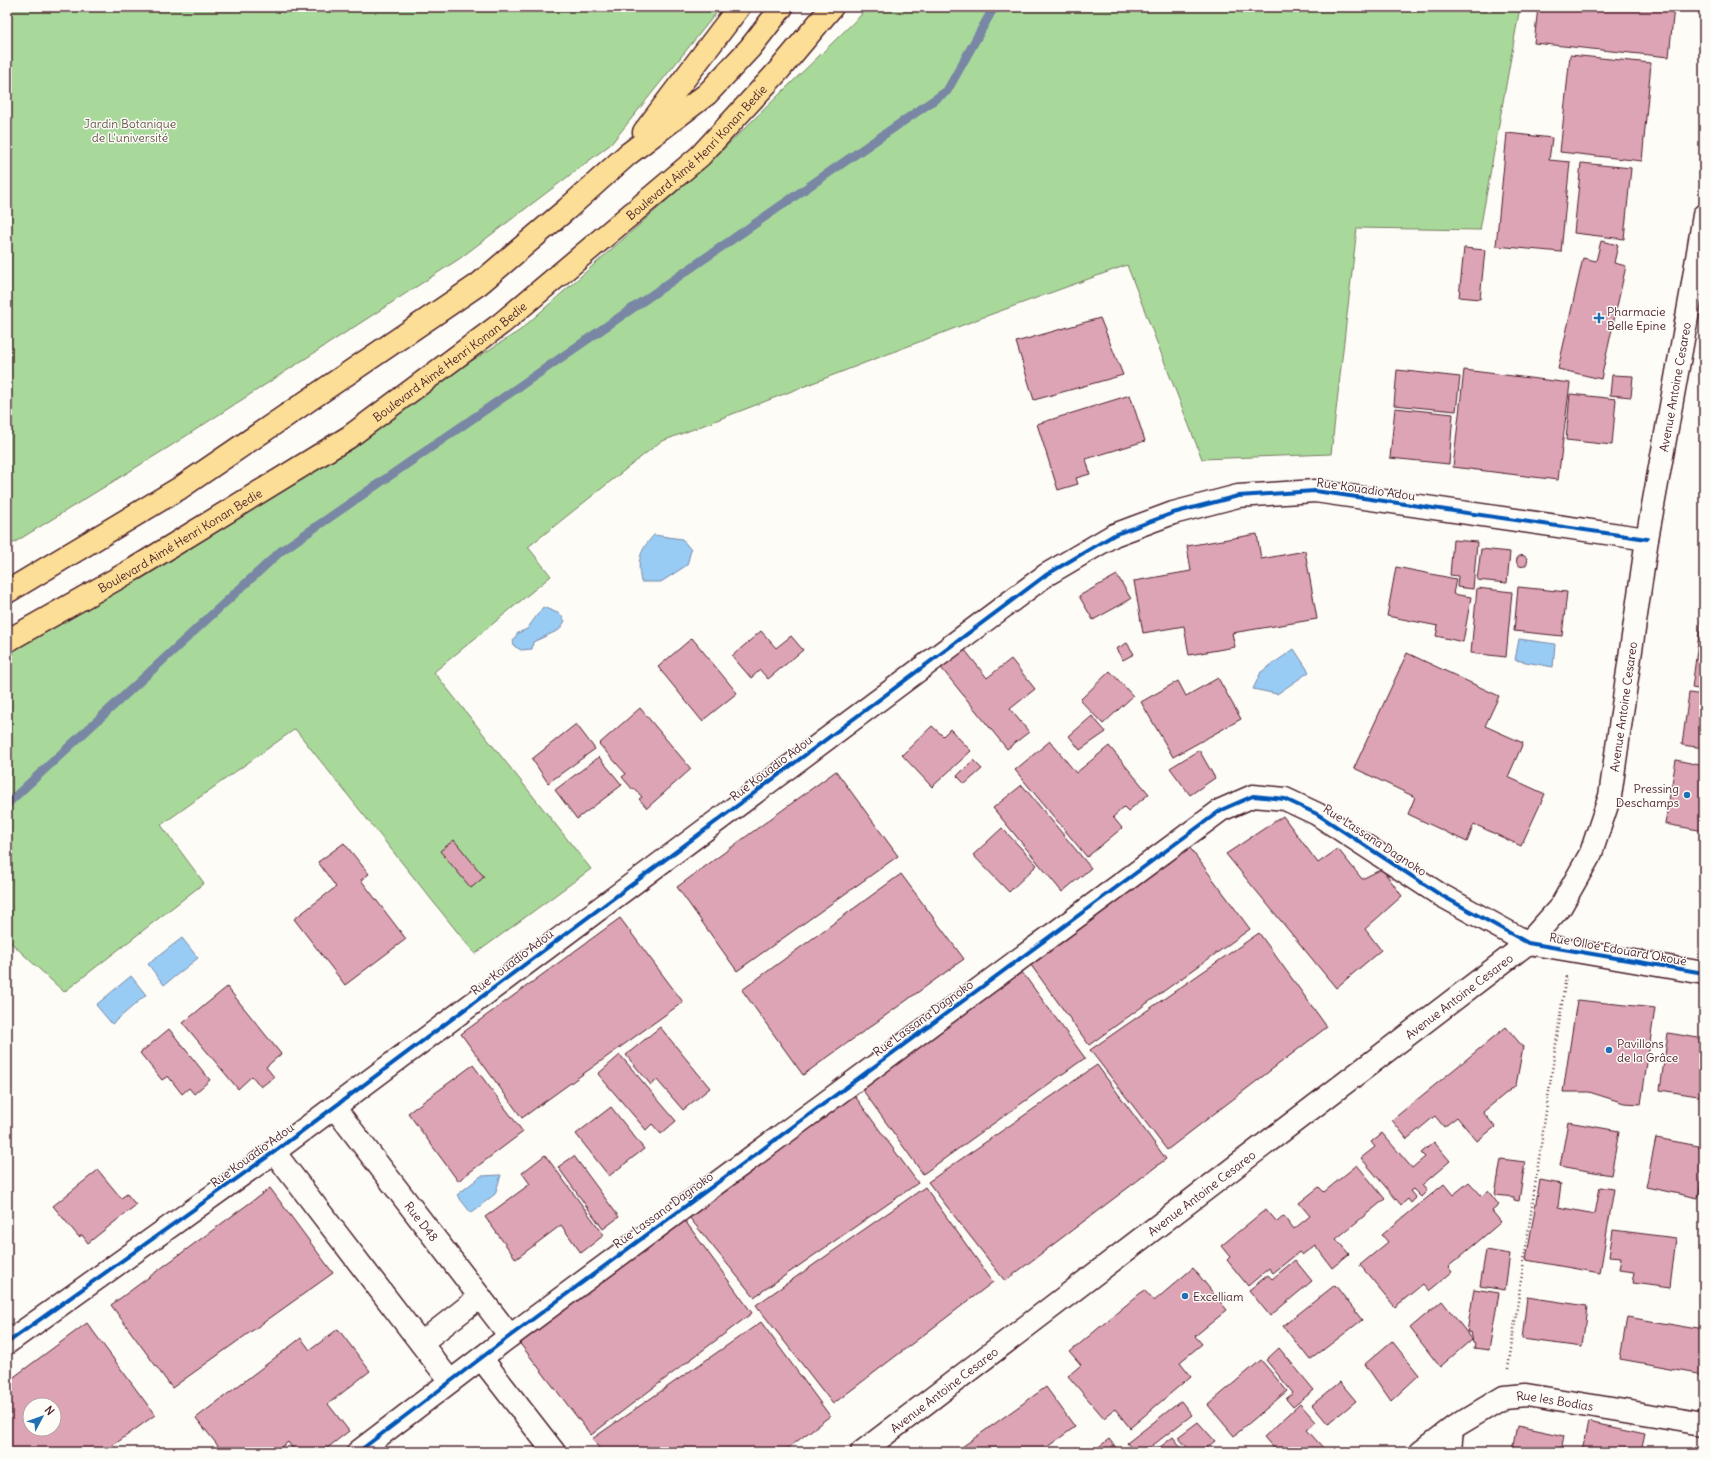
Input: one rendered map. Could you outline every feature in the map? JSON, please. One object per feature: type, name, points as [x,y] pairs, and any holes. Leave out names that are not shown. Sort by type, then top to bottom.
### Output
[{"type":"highway","points":[[627,155],[739,7]]},
{"type":"highway","points":[[7,592],[180,488],[479,284],[567,209],[627,155],[707,94],[750,48],[782,7]]},
{"type":"highway","name":"Boulevard Aimé Henri Konan Bedie","points":[[7,641],[134,569],[349,437],[502,323],[700,156],[780,69],[832,7]]},
{"type":"street","name":"Avenue Antoine Cesareo","points":[[862,1452],[1528,943],[1561,906],[1591,853],[1610,796],[1647,539],[1698,296],[1704,215]]},
{"type":"street","name":"Rue Kouadio Adou","points":[[7,1343],[274,1152],[1046,575],[1114,535],[1173,513],[1238,496],[1315,491],[1647,539]]},
{"type":"street","name":"Rue Lassana Dagnoko","points":[[358,1452],[510,1336],[1221,810],[1253,796],[1285,799],[1317,814],[1439,894],[1528,943]]},
{"type":"street","name":"Rue Olloé Edouard Okoué","points":[[1528,943],[1704,973]]},
{"type":"street","name":"Rue D48","points":[[334,1107],[510,1336]]},
{"type":"street","points":[[274,1152],[450,1381]]},
{"type":"street","points":[[421,1343],[480,1297]]},
{"type":"street","points":[[481,1358],[554,1452]]},
{"type":"street","name":"Rue les Bodias","points":[[1421,1452],[1454,1428],[1504,1397],[1526,1395],[1704,1424]]},
{"type":"lane","points":[[1452,1452],[1454,1428]]},
{"type":"path","points":[[1504,1397],[1570,951]]},
{"type":"green space","name":"Jardin Botanique de L'université","points":[[7,7],[721,7],[611,144],[459,259],[169,447],[7,547]]},
{"type":"green space","points":[[866,7],[1520,7],[1480,230],[1357,228],[1331,454],[1202,459],[1127,265],[981,318],[660,442],[528,547],[551,576],[434,672],[591,869],[475,954],[295,729],[161,825],[204,883],[64,992],[9,941],[7,943],[7,648],[217,522],[519,331],[708,164],[860,16]]},
{"type":"water","points":[[654,535],[682,539],[691,550],[687,565],[661,582],[641,582],[639,568],[640,557],[645,546]]},
{"type":"water","points":[[543,607],[560,614],[565,621],[559,630],[533,642],[532,649],[521,650],[514,646],[513,640],[518,633],[527,629]]},
{"type":"water","points":[[1519,639],[1555,644],[1553,667],[1515,660]]},
{"type":"water","points":[[1294,649],[1309,672],[1277,694],[1253,689],[1261,672]]},
{"type":"water","points":[[182,938],[198,958],[164,985],[148,964]]},
{"type":"water","points":[[131,976],[146,995],[112,1024],[96,1005]]},
{"type":"water","points":[[501,1175],[495,1194],[471,1213],[457,1195],[481,1176]]},
{"type":"building","points":[[1538,7],[1674,7],[1669,57],[1534,43]]},
{"type":"building","points":[[1570,55],[1651,63],[1642,161],[1560,152]]},
{"type":"building","points":[[1507,133],[1552,138],[1549,160],[1570,162],[1561,252],[1496,246]]},
{"type":"building","points":[[1581,163],[1631,168],[1624,239],[1574,233]]},
{"type":"building","points":[[1601,241],[1618,245],[1614,263],[1626,266],[1601,379],[1558,369],[1583,258],[1596,261]]},
{"type":"building","points":[[1464,248],[1485,250],[1480,299],[1459,297]]},
{"type":"building","points":[[1100,318],[1123,375],[1034,400],[1016,342]]},
{"type":"building","points":[[1397,370],[1460,377],[1456,411],[1394,405]]},
{"type":"building","points":[[1464,370],[1570,383],[1558,480],[1453,467]]},
{"type":"building","points":[[1612,375],[1633,376],[1631,397],[1610,395]]},
{"type":"building","points":[[1570,394],[1616,399],[1612,445],[1566,440]]},
{"type":"building","points":[[1130,395],[1145,441],[1086,459],[1090,474],[1076,478],[1078,484],[1058,490],[1037,424]]},
{"type":"building","points":[[1395,408],[1453,414],[1449,464],[1390,458]]},
{"type":"building","points":[[1257,534],[1261,559],[1305,551],[1317,619],[1232,633],[1235,647],[1189,655],[1184,626],[1143,633],[1134,581],[1191,571],[1187,546]]},
{"type":"building","points":[[1453,540],[1477,542],[1473,589],[1457,587],[1458,576],[1450,575]]},
{"type":"building","points":[[1481,549],[1510,552],[1507,583],[1477,580]]},
{"type":"building","points":[[1522,555],[1526,557],[1528,561],[1526,565],[1522,567],[1518,565],[1516,561],[1518,557]]},
{"type":"building","points":[[1396,567],[1456,579],[1453,594],[1471,597],[1463,642],[1436,636],[1438,626],[1387,616]]},
{"type":"building","points":[[1117,575],[1131,599],[1093,620],[1079,596]]},
{"type":"building","points":[[1518,587],[1567,592],[1562,636],[1514,631]]},
{"type":"building","points":[[1477,588],[1512,592],[1506,657],[1471,653]]},
{"type":"building","points":[[1701,619],[1704,620],[1704,690],[1692,688]]},
{"type":"building","points":[[761,631],[776,648],[791,636],[803,650],[768,679],[760,670],[751,678],[732,656]]},
{"type":"building","points":[[692,638],[737,693],[702,721],[658,667]]},
{"type":"building","points":[[1127,643],[1134,654],[1123,660],[1116,649]]},
{"type":"building","points":[[961,645],[987,678],[1011,659],[1035,689],[1010,709],[1029,732],[1007,749],[938,664]]},
{"type":"building","points":[[1407,653],[1499,696],[1485,726],[1523,743],[1508,777],[1545,794],[1521,846],[1474,824],[1467,842],[1408,814],[1415,797],[1354,768]]},
{"type":"building","points":[[1110,671],[1133,696],[1103,724],[1080,700]]},
{"type":"building","points":[[1218,678],[1241,719],[1173,757],[1141,702],[1178,681],[1186,696]]},
{"type":"building","points":[[1689,693],[1704,695],[1704,748],[1682,745]]},
{"type":"building","points":[[640,708],[691,769],[647,808],[639,799],[642,797],[634,788],[633,790],[622,777],[626,774],[599,744]]},
{"type":"building","points":[[1092,716],[1106,732],[1080,750],[1069,736]]},
{"type":"building","points":[[576,724],[595,749],[548,783],[532,759]]},
{"type":"building","points":[[932,726],[943,736],[950,729],[971,751],[932,787],[902,755]]},
{"type":"building","points":[[1050,741],[1076,773],[1109,746],[1149,794],[1128,811],[1124,807],[1113,817],[1122,828],[1087,857],[1015,770]]},
{"type":"building","points":[[1199,750],[1215,778],[1190,795],[1170,768]]},
{"type":"building","points":[[599,757],[622,785],[577,819],[555,790]]},
{"type":"building","points":[[973,760],[982,769],[965,784],[957,776]]},
{"type":"building","name":"Pressing Deschamps","points":[[1676,760],[1704,766],[1704,831],[1665,824]]},
{"type":"building","points":[[836,771],[898,856],[737,971],[677,887]]},
{"type":"building","points":[[1022,785],[1091,868],[1062,892],[993,808]]},
{"type":"building","points":[[1283,816],[1318,863],[1338,849],[1362,879],[1382,869],[1402,896],[1365,929],[1381,950],[1336,988],[1226,854]]},
{"type":"building","points":[[1002,828],[1037,865],[1009,892],[973,855]]},
{"type":"building","points":[[454,840],[484,877],[471,888],[440,851]]},
{"type":"building","points":[[344,843],[369,874],[361,880],[406,939],[345,985],[294,919],[336,887],[318,862]]},
{"type":"building","points":[[1187,844],[1250,929],[1089,1045],[1028,961]]},
{"type":"building","points":[[901,874],[964,959],[803,1075],[742,990]]},
{"type":"building","points":[[620,918],[683,1002],[522,1118],[461,1034]]},
{"type":"building","points":[[1259,933],[1327,1027],[1167,1150],[1090,1050]]},
{"type":"building","points":[[1022,972],[1085,1058],[923,1174],[862,1089]]},
{"type":"building","points":[[227,987],[281,1054],[266,1067],[274,1077],[261,1087],[252,1076],[238,1089],[183,1023]]},
{"type":"building","name":"Pavillons de la Grâce","points":[[1577,1000],[1655,1008],[1641,1104],[1624,1103],[1589,1092],[1563,1092]]},
{"type":"building","points":[[660,1027],[710,1088],[683,1110],[657,1080],[651,1085],[626,1055]]},
{"type":"building","points":[[1506,1027],[1523,1047],[1516,1085],[1483,1112],[1495,1127],[1477,1141],[1457,1117],[1444,1127],[1435,1116],[1407,1139],[1392,1120]]},
{"type":"building","points":[[169,1029],[210,1080],[194,1094],[189,1088],[182,1094],[168,1076],[162,1080],[140,1053]]},
{"type":"building","points":[[1668,1033],[1704,1039],[1704,1097],[1660,1090]]},
{"type":"building","points":[[620,1055],[676,1121],[661,1134],[652,1124],[646,1130],[598,1074]]},
{"type":"building","points":[[473,1065],[523,1132],[458,1181],[408,1113]]},
{"type":"building","points":[[1097,1065],[1166,1159],[1005,1281],[928,1182]]},
{"type":"building","points":[[849,1088],[918,1183],[754,1297],[680,1206]]},
{"type":"building","points":[[611,1107],[644,1149],[609,1176],[576,1134]]},
{"type":"building","points":[[1568,1122],[1619,1131],[1611,1175],[1560,1166]]},
{"type":"building","points":[[1382,1133],[1412,1168],[1425,1157],[1421,1153],[1434,1142],[1450,1161],[1422,1185],[1427,1191],[1421,1197],[1413,1189],[1410,1191],[1416,1198],[1411,1203],[1408,1199],[1401,1205],[1361,1158],[1375,1147],[1371,1142]]},
{"type":"building","points":[[1656,1138],[1704,1147],[1704,1168],[1698,1198],[1646,1187]]},
{"type":"building","points":[[545,1155],[604,1235],[581,1253],[561,1225],[516,1259],[485,1217],[530,1184],[522,1173]]},
{"type":"building","points":[[574,1156],[619,1217],[603,1229],[558,1167]]},
{"type":"building","points":[[1501,1159],[1525,1162],[1519,1201],[1514,1200],[1514,1197],[1495,1195]]},
{"type":"building","points":[[1357,1165],[1385,1199],[1336,1239],[1349,1254],[1332,1268],[1315,1245],[1302,1255],[1299,1252],[1273,1273],[1269,1268],[1248,1286],[1227,1260],[1230,1257],[1221,1246],[1266,1209],[1277,1222],[1284,1216],[1294,1229],[1310,1216],[1299,1203],[1319,1187],[1324,1192]]},
{"type":"building","points":[[98,1170],[121,1198],[127,1194],[136,1205],[88,1243],[82,1235],[79,1237],[53,1206]]},
{"type":"building","points":[[1540,1180],[1561,1184],[1558,1207],[1595,1214],[1600,1187],[1614,1189],[1600,1273],[1526,1260]]},
{"type":"building","points":[[1469,1182],[1482,1196],[1488,1191],[1499,1205],[1492,1211],[1501,1222],[1448,1267],[1452,1272],[1429,1291],[1423,1284],[1395,1307],[1360,1265],[1388,1242],[1382,1235],[1444,1184],[1453,1195]]},
{"type":"building","points":[[925,1187],[993,1282],[833,1404],[756,1305]]},
{"type":"building","points":[[270,1188],[333,1273],[172,1388],[111,1305]]},
{"type":"building","points":[[683,1218],[752,1313],[591,1435],[514,1336]]},
{"type":"building","points":[[1613,1230],[1676,1238],[1670,1288],[1633,1283],[1635,1272],[1619,1270],[1621,1258],[1609,1257]]},
{"type":"building","points":[[1486,1250],[1510,1254],[1505,1290],[1480,1286]]},
{"type":"building","points":[[1295,1260],[1312,1281],[1270,1316],[1249,1290],[1268,1275],[1272,1279]]},
{"type":"building","points":[[1193,1268],[1227,1310],[1195,1336],[1202,1344],[1180,1362],[1191,1376],[1130,1428],[1115,1409],[1104,1418],[1068,1376],[1081,1365],[1070,1352],[1144,1290],[1154,1301]]},
{"type":"building","points":[[1335,1285],[1362,1320],[1310,1360],[1283,1326]]},
{"type":"building","points":[[1474,1289],[1499,1293],[1489,1350],[1474,1348],[1475,1343],[1473,1342],[1471,1332],[1467,1332]]},
{"type":"building","points":[[1527,1297],[1587,1306],[1582,1347],[1522,1339]]},
{"type":"building","points":[[1442,1301],[1472,1339],[1440,1367],[1410,1328]]},
{"type":"building","points":[[1627,1317],[1704,1330],[1704,1374],[1620,1359]]},
{"type":"building","points":[[761,1322],[830,1416],[783,1452],[602,1452],[592,1439]]},
{"type":"building","points":[[87,1323],[155,1415],[104,1452],[7,1452],[7,1382]]},
{"type":"building","points":[[338,1329],[370,1371],[328,1404],[349,1431],[322,1452],[295,1452],[288,1442],[275,1452],[223,1452],[196,1418],[301,1338],[310,1350]]},
{"type":"building","points":[[1392,1341],[1419,1375],[1391,1401],[1365,1364]]},
{"type":"building","points":[[1279,1348],[1314,1390],[1293,1407],[1286,1399],[1293,1393],[1266,1360]]},
{"type":"building","points":[[1261,1360],[1287,1391],[1234,1436],[1208,1405]]},
{"type":"building","points":[[1340,1382],[1356,1401],[1328,1424],[1312,1405]]},
{"type":"building","points":[[1046,1387],[1075,1427],[1040,1452],[955,1452]]},
{"type":"building","points":[[1181,1401],[1192,1415],[1144,1452],[1134,1452],[1127,1443]]},
{"type":"building","points":[[1300,1404],[1316,1422],[1307,1430],[1327,1452],[1277,1452],[1264,1437]]},
{"type":"building","points":[[1198,1422],[1215,1441],[1201,1452],[1191,1452],[1178,1437]]},
{"type":"building","points":[[1588,1422],[1645,1434],[1641,1452],[1582,1452]]},
{"type":"building","points":[[1517,1426],[1564,1436],[1561,1452],[1512,1452]]},
{"type":"building","points":[[1173,1437],[1185,1452],[1154,1452]]},
{"type":"building","points":[[1109,1439],[1120,1452],[1092,1452]]},
{"type":"waterway","points":[[7,804],[281,551],[947,91],[994,7]]},
{"type":"cycle path","points":[[7,1343],[274,1152],[1046,575],[1114,535],[1173,513],[1238,496],[1315,491],[1647,539]]},
{"type":"cycle path","points":[[358,1452],[510,1336],[1221,810],[1253,796],[1285,799],[1317,814],[1439,894],[1528,943],[1704,973]]},
{"type":"place","name":"Pharmacie Belle Epine","points":[[1599,318]]},
{"type":"place","name":"Pressing Deschamps","points":[[1687,795]]},
{"type":"place","name":"Pavillons de la Grâce","points":[[1609,1050]]},
{"type":"place","name":"Excelliam","points":[[1185,1296]]}]
